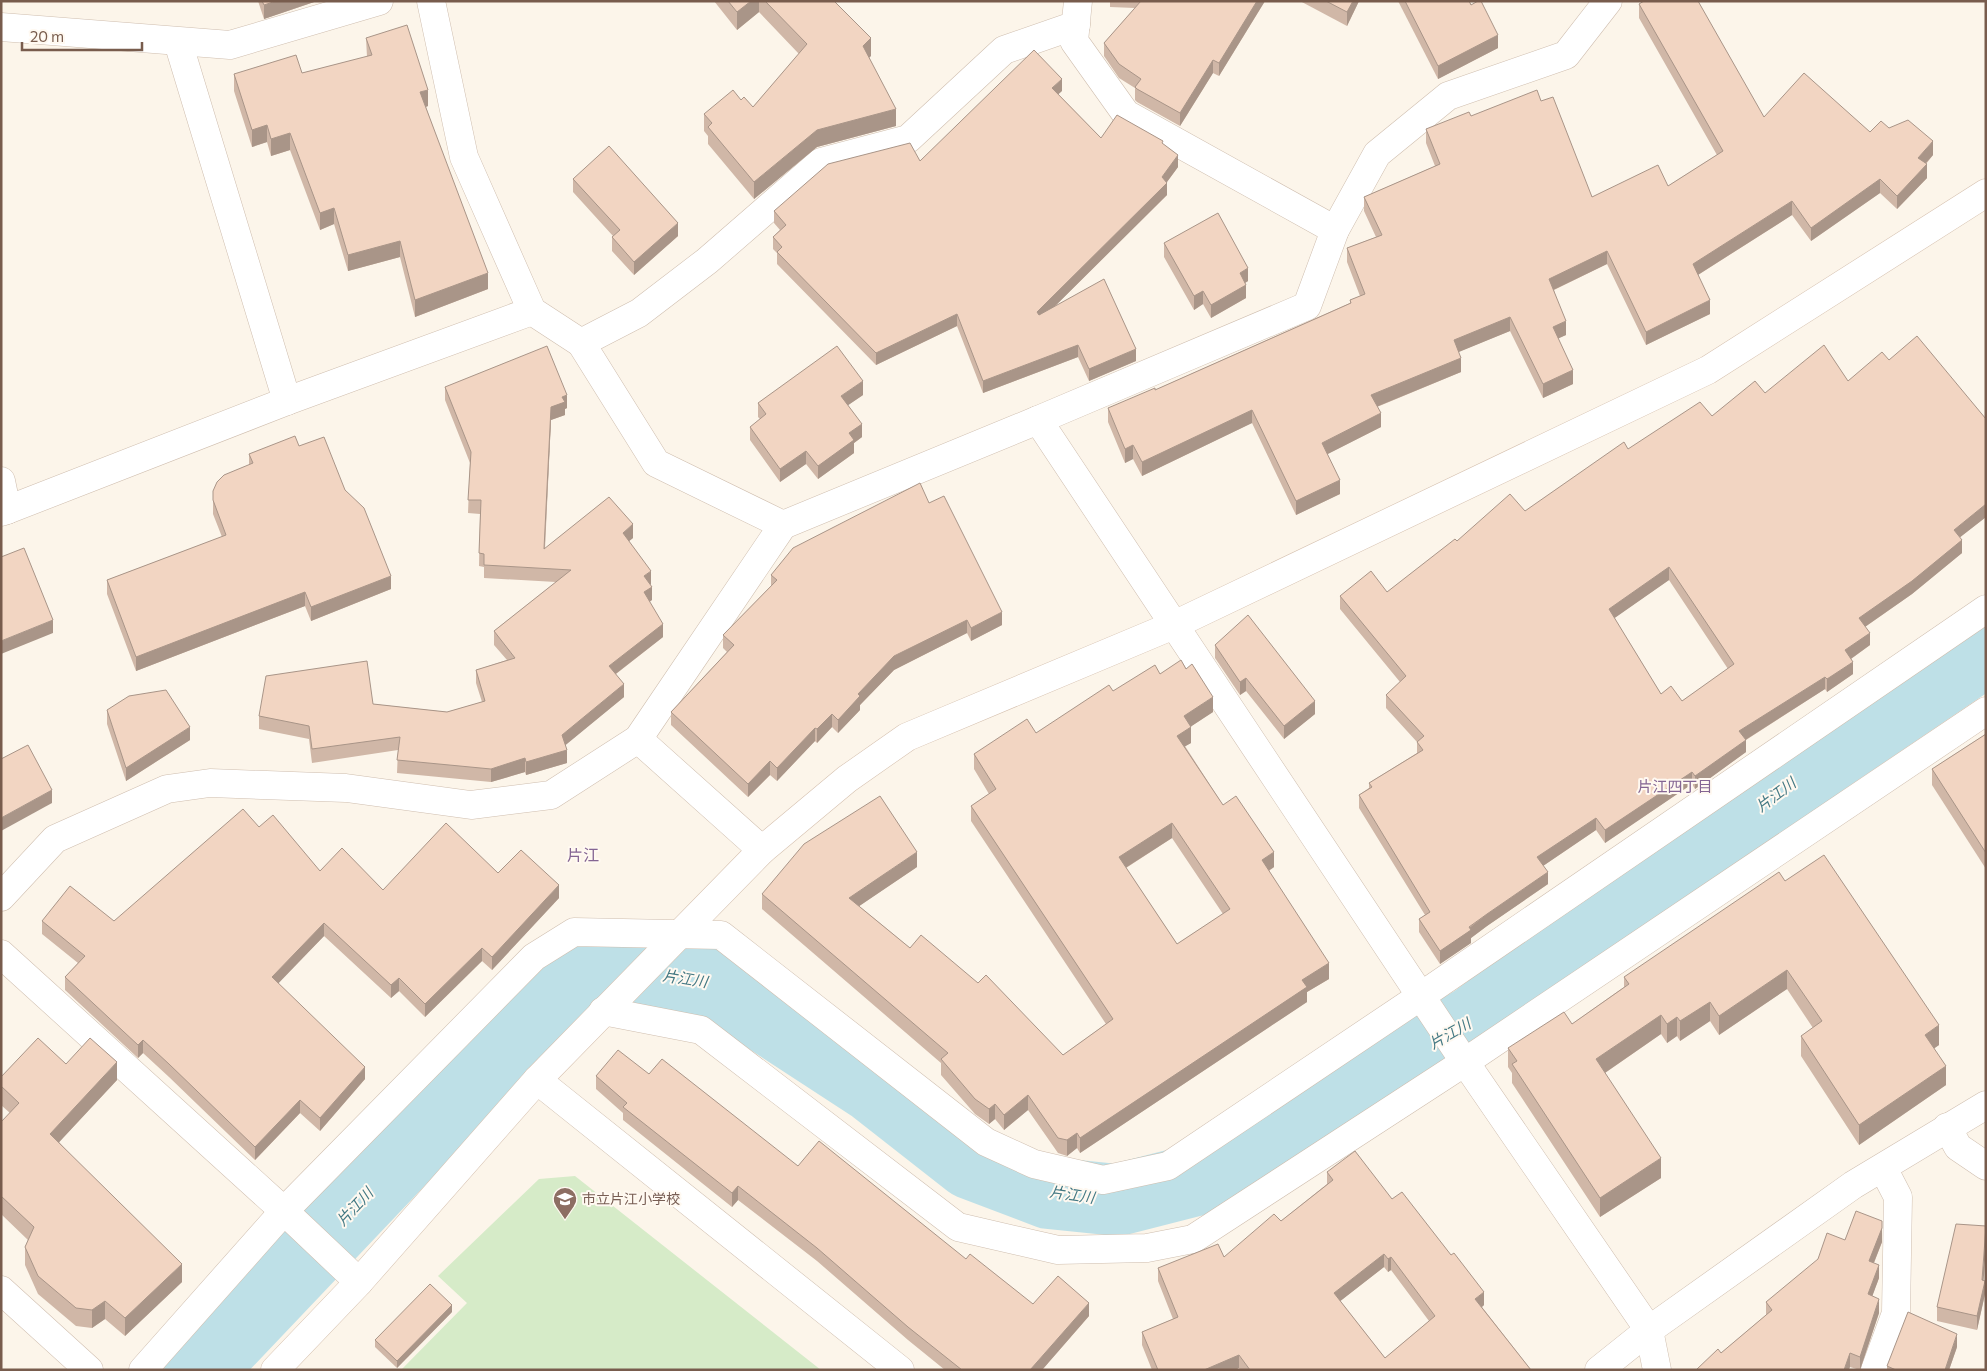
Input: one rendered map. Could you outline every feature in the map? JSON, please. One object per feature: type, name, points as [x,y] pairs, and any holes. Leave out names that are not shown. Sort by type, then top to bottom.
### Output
[{"type":"street","points":[[1,27],[230,45],[379,1]]},
{"type":"street","points":[[431,1],[464,157],[532,311],[581,343],[656,463],[783,525]]},
{"type":"street","points":[[1,897],[55,839],[167,789],[210,783],[346,788],[471,805],[551,795],[638,739],[783,525],[1307,306],[1335,230],[1377,154],[1448,96],[1566,55],[1608,1]]},
{"type":"street","points":[[581,343],[639,313],[708,261],[821,162],[908,139],[1004,50],[1077,13]]},
{"type":"street","points":[[1077,13],[1074,41],[1126,114],[1335,230]]},
{"type":"street","points":[[178,42],[287,401]]},
{"type":"street","points":[[275,1370],[351,1273],[608,1006],[678,938],[762,850],[847,779],[907,738],[1174,625],[1708,370],[1986,193]]},
{"type":"street","points":[[1,482],[4,511],[287,401],[532,311]]},
{"type":"street","points":[[1038,420],[1461,1055],[1649,1330],[1657,1370]]},
{"type":"street","points":[[143,1370],[288,1215],[534,958],[574,932],[678,938],[721,935],[986,1142],[1034,1164],[1103,1180],[1168,1166],[1422,996],[1986,609]]},
{"type":"street","points":[[608,1006],[700,1030],[958,1227],[1058,1250],[1148,1248],[1193,1239],[1461,1055],[1986,711]]},
{"type":"street","points":[[638,739],[762,850]]},
{"type":"street","points":[[1,954],[351,1273]]},
{"type":"street","points":[[537,1080],[900,1370]]},
{"type":"street","points":[[1599,1370],[1649,1330],[1853,1185],[1947,1127],[1986,1106]]},
{"type":"street","points":[[1947,1127],[1958,1147],[1986,1166]]},
{"type":"street","points":[[1875,1370],[1896,1314],[1898,1196],[1883,1168]]},
{"type":"street","points":[[1,1290],[89,1370]]},
{"type":"green space","name":"市立片江小学校","points":[[575,1176],[821,1370],[401,1370],[467,1303],[438,1276],[539,1179]]},
{"type":"building","points":[[262,1],[276,1],[264,5]]},
{"type":"building","points":[[728,1],[751,1],[737,12]]},
{"type":"building","points":[[765,1],[834,1],[871,38],[863,46],[896,109],[817,130],[754,182],[708,127],[712,123],[704,114],[733,90],[741,100],[744,97],[753,107],[807,44]]},
{"type":"building","points":[[1141,1],[1257,1],[1219,63],[1213,60],[1180,113],[1137,89],[1135,87],[1141,79],[1119,64],[1104,43]]},
{"type":"building","points":[[1326,1],[1353,1],[1347,12]]},
{"type":"building","points":[[1405,1],[1469,1],[1471,5],[1481,1],[1498,35],[1438,66]]},
{"type":"building","points":[[1644,1],[1698,1],[1764,117],[1804,73],[1870,132],[1881,121],[1889,128],[1908,120],[1933,141],[1918,158],[1927,164],[1897,196],[1880,179],[1811,228],[1792,201],[1693,264],[1710,300],[1646,332],[1607,251],[1549,279],[1566,321],[1553,327],[1573,370],[1543,384],[1510,317],[1454,340],[1461,358],[1371,395],[1381,413],[1322,443],[1340,480],[1296,501],[1252,410],[1142,462],[1133,445],[1125,449],[1108,408],[1155,388],[1155,390],[1351,303],[1350,300],[1365,294],[1347,248],[1382,235],[1364,197],[1440,164],[1426,129],[1469,112],[1471,116],[1537,90],[1541,101],[1553,97],[1592,197],[1658,165],[1668,186],[1723,151],[1639,4]]},
{"type":"building","points":[[407,25],[428,90],[420,92],[488,273],[415,300],[400,241],[348,255],[334,208],[320,213],[290,133],[271,139],[267,125],[252,130],[234,74],[296,55],[302,73],[372,55],[366,38]]},
{"type":"building","points":[[1034,50],[1062,79],[1052,88],[1101,138],[1117,115],[1163,141],[1162,143],[1178,155],[1162,177],[1167,183],[1037,312],[1039,315],[1104,279],[1136,349],[1089,369],[1078,345],[983,381],[957,314],[876,353],[777,252],[782,247],[773,237],[786,225],[774,211],[828,164],[910,143],[920,161]]},
{"type":"building","points":[[609,146],[678,223],[634,262],[612,237],[620,230],[573,179]]},
{"type":"building","points":[[1218,213],[1248,268],[1240,273],[1246,285],[1211,305],[1203,291],[1194,296],[1164,243]]},
{"type":"building","points":[[1917,336],[1986,419],[1986,504],[1954,530],[1962,540],[1912,581],[1859,618],[1870,633],[1845,650],[1853,662],[1827,679],[1825,677],[1739,731],[1746,740],[1695,776],[1692,772],[1605,830],[1596,818],[1537,857],[1548,872],[1469,927],[1471,930],[1440,951],[1419,919],[1430,912],[1359,795],[1372,787],[1369,783],[1423,750],[1417,742],[1424,736],[1386,695],[1406,676],[1340,596],[1371,571],[1387,592],[1455,539],[1457,541],[1510,494],[1525,511],[1624,442],[1628,449],[1700,402],[1712,416],[1755,381],[1765,393],[1824,345],[1848,381],[1882,352],[1889,360]],"holes":[[[1669,567],[1734,664],[1682,701],[1671,686],[1661,694],[1609,609]]]},
{"type":"building","points":[[547,346],[567,395],[562,397],[565,402],[551,407],[544,549],[609,497],[633,524],[623,533],[651,571],[644,576],[652,587],[644,592],[663,624],[609,666],[624,684],[562,735],[567,750],[526,762],[525,758],[491,769],[397,760],[400,737],[312,749],[309,726],[259,716],[266,676],[367,661],[373,704],[447,712],[485,701],[476,670],[515,658],[494,631],[571,570],[484,565],[484,554],[479,553],[481,500],[468,500],[471,452],[445,387]]},
{"type":"building","points":[[837,346],[863,381],[841,396],[862,424],[849,433],[854,440],[818,466],[806,451],[780,469],[750,427],[766,414],[758,403]]},
{"type":"building","points":[[295,436],[299,446],[324,437],[345,490],[364,508],[391,576],[311,607],[305,592],[136,657],[107,580],[226,535],[213,500],[213,491],[217,482],[224,475],[253,463],[249,454]]},
{"type":"building","points":[[920,483],[929,503],[944,496],[1002,612],[971,628],[967,620],[894,656],[858,694],[860,696],[838,720],[832,714],[817,729],[815,728],[777,768],[770,761],[748,784],[671,712],[734,645],[723,635],[777,580],[771,575],[793,548]]},
{"type":"building","points":[[24,548],[53,620],[1,641],[1,557]]},
{"type":"building","points":[[1248,615],[1315,701],[1284,726],[1246,678],[1240,682],[1215,645]]},
{"type":"building","points":[[1181,660],[1186,669],[1192,664],[1213,697],[1184,716],[1191,727],[1177,736],[1223,805],[1236,796],[1274,852],[1262,860],[1329,963],[1302,980],[1307,987],[1080,1138],[1077,1133],[1067,1140],[1058,1138],[1028,1095],[1004,1115],[995,1104],[989,1109],[975,1099],[941,1059],[948,1053],[762,894],[804,844],[880,796],[917,852],[849,898],[910,948],[921,935],[978,983],[986,975],[1063,1055],[1113,1019],[971,806],[996,789],[974,754],[1027,719],[1036,733],[1109,685],[1113,691],[1155,665],[1160,674]],"holes":[[[1172,823],[1230,909],[1177,944],[1119,857]]]},
{"type":"building","points":[[166,690],[190,727],[126,768],[107,710],[129,696]]},
{"type":"building","points":[[1986,734],[1986,853],[1932,769]]},
{"type":"building","points":[[28,745],[52,790],[1,818],[1,759]]},
{"type":"building","points":[[243,809],[259,827],[273,815],[320,871],[342,848],[383,890],[446,823],[498,873],[521,850],[559,885],[492,957],[482,948],[425,1004],[399,978],[391,985],[324,923],[272,977],[365,1067],[320,1118],[300,1100],[255,1147],[143,1040],[138,1045],[65,977],[85,956],[42,921],[70,886],[114,921]]},
{"type":"building","points":[[1824,855],[1939,1025],[1925,1035],[1946,1066],[1859,1125],[1801,1036],[1822,1021],[1787,970],[1719,1016],[1710,1002],[1680,1021],[1677,1017],[1667,1024],[1661,1015],[1596,1059],[1661,1158],[1600,1198],[1512,1064],[1517,1061],[1508,1048],[1564,1012],[1572,1024],[1629,984],[1624,977],[1779,872],[1785,881]]},
{"type":"building","points":[[38,1038],[66,1064],[90,1038],[117,1062],[50,1134],[182,1264],[125,1318],[105,1301],[92,1310],[76,1308],[38,1276],[25,1247],[34,1227],[1,1196],[1,1122],[19,1103],[1,1086],[1,1077]]},
{"type":"building","points":[[618,1050],[649,1074],[662,1059],[798,1166],[819,1141],[966,1259],[970,1254],[1033,1304],[1058,1276],[1089,1303],[1030,1370],[962,1370],[908,1327],[817,1248],[738,1186],[732,1193],[623,1107],[627,1103],[596,1076]]},
{"type":"building","points":[[1355,1151],[1392,1199],[1402,1192],[1451,1255],[1454,1253],[1484,1292],[1475,1299],[1531,1370],[1250,1370],[1239,1355],[1204,1370],[1158,1370],[1142,1332],[1178,1317],[1158,1268],[1218,1244],[1224,1257],[1274,1214],[1281,1221],[1333,1180],[1327,1172]],"holes":[[[1384,1254],[1388,1259],[1391,1257],[1435,1316],[1385,1358],[1334,1293]]]},
{"type":"building","points":[[1856,1211],[1882,1221],[1882,1228],[1869,1261],[1879,1265],[1868,1294],[1879,1299],[1860,1357],[1850,1353],[1844,1370],[1696,1370],[1718,1349],[1721,1353],[1772,1310],[1766,1302],[1818,1259],[1827,1233],[1845,1240]]},
{"type":"building","points":[[1956,1224],[1986,1226],[1982,1280],[1985,1281],[1977,1316],[1937,1307]]},
{"type":"building","points":[[430,1284],[452,1305],[397,1361],[375,1340]]},
{"type":"building","points":[[1908,1312],[1957,1334],[1945,1370],[1896,1370],[1887,1366]]},
{"type":"waterway","name":"片江川","points":[[200,1370],[584,966],[711,981],[873,1087],[970,1163],[1049,1193],[1117,1200],[1203,1178],[1473,1022],[1822,761],[1986,650]]},
{"type":"place","name":"市立片江小学校","points":[[565,1220]]},
{"type":"district","name":"片江四丁目","points":[[1675,787]]},
{"type":"district","name":"片江","points":[[583,855]]}]
